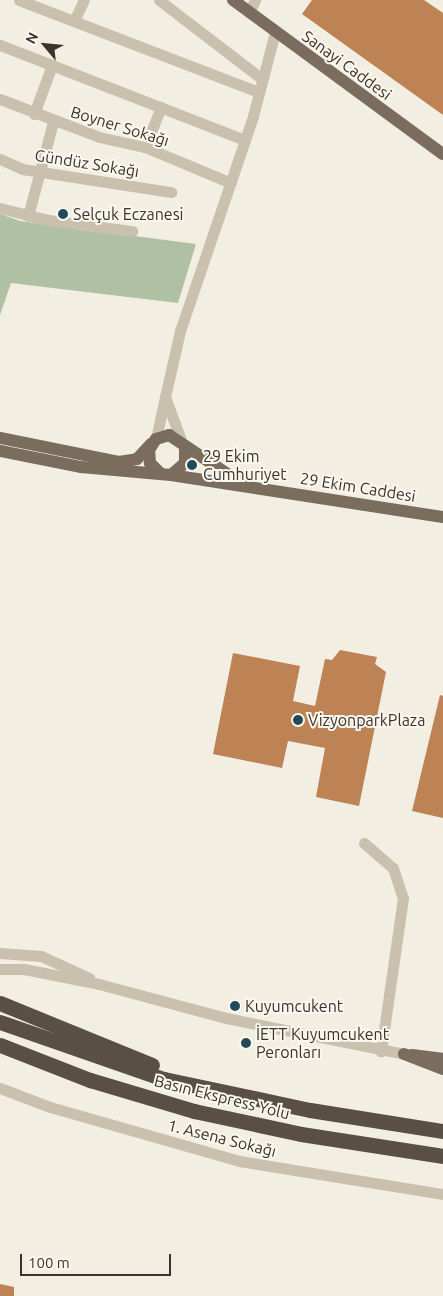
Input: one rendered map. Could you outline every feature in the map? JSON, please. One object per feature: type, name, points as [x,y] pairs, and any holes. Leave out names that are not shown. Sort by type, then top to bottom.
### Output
[{"type":"highway","points":[[0,1003],[200,1086]]},
{"type":"highway","name":"Basın Ekspress Yolu","points":[[0,1022],[140,1072],[310,1110],[443,1131]]},
{"type":"highway","name":"Basın Ekspress Yolu","points":[[0,1045],[90,1080],[241,1122],[443,1156]]},
{"type":"highway","points":[[0,1053],[90,1080]]},
{"type":"main road","name":"Sanayi Caddesi","points":[[233,0],[443,154]]},
{"type":"main road","points":[[0,438],[119,462],[137,459],[154,442],[169,435],[183,443],[220,472],[250,487]]},
{"type":"main road","points":[[154,442],[150,463],[166,475],[185,463],[183,443]]},
{"type":"main road","name":"29 Ekim Caddesi","points":[[0,451],[81,467],[166,475],[443,517]]},
{"type":"main road","points":[[404,1054],[443,1059]]},
{"type":"main road","points":[[404,1054],[443,1069]]},
{"type":"street","points":[[19,0],[259,92]]},
{"type":"street","points":[[74,21],[84,0]]},
{"type":"street","points":[[159,0],[262,79]]},
{"type":"street","points":[[250,12],[255,0]]},
{"type":"street","points":[[154,442],[186,314],[245,140],[275,32]]},
{"type":"street","points":[[0,45],[245,140]]},
{"type":"street","points":[[34,114],[52,65]]},
{"type":"street","name":"Boyner Sokağı","points":[[0,99],[53,122],[144,146],[230,183]]},
{"type":"street","points":[[144,146],[161,107]]},
{"type":"street","points":[[28,216],[53,122]]},
{"type":"street","name":"Gündüz Sokağı","points":[[0,159],[40,172],[171,192]]},
{"type":"street","points":[[0,208],[28,216],[132,231]]},
{"type":"street","points":[[165,397],[183,443]]},
{"type":"street","points":[[364,843],[393,868],[403,898],[381,1051]]},
{"type":"street","points":[[0,953],[41,956],[99,984]]},
{"type":"street","points":[[0,969],[24,969],[99,984],[226,1018],[381,1051],[404,1054]]},
{"type":"street","name":"1. Asena Sokağı","points":[[0,1090],[239,1162],[443,1194]]},
{"type":"green space","points":[[0,214],[20,221],[196,244],[178,303],[11,283],[0,315]]},
{"type":"building","points":[[312,0],[424,0],[443,13],[443,115],[302,14]]},
{"type":"building","name":"VizyonparkPlaza","points":[[340,650],[377,657],[375,664],[386,672],[359,806],[316,797],[325,748],[288,741],[282,768],[213,754],[233,653],[300,666],[293,701],[315,706],[325,659],[332,660]]},
{"type":"building","points":[[440,695],[443,696],[443,818],[412,811]]},
{"type":"building","points":[[0,1284],[14,1287],[14,1296],[0,1296]]},
{"type":"place","name":"Selçuk Eczanesi","points":[[63,214]]},
{"type":"place","name":"29 Ekim Cumhuriyet","points":[[192,465]]},
{"type":"place","name":"VizyonparkPlaza","points":[[298,720]]},
{"type":"place","name":"Kuyumcukent","points":[[235,1006]]},
{"type":"place","name":"İETT Kuyumcukent Peronları","points":[[246,1043]]}]
